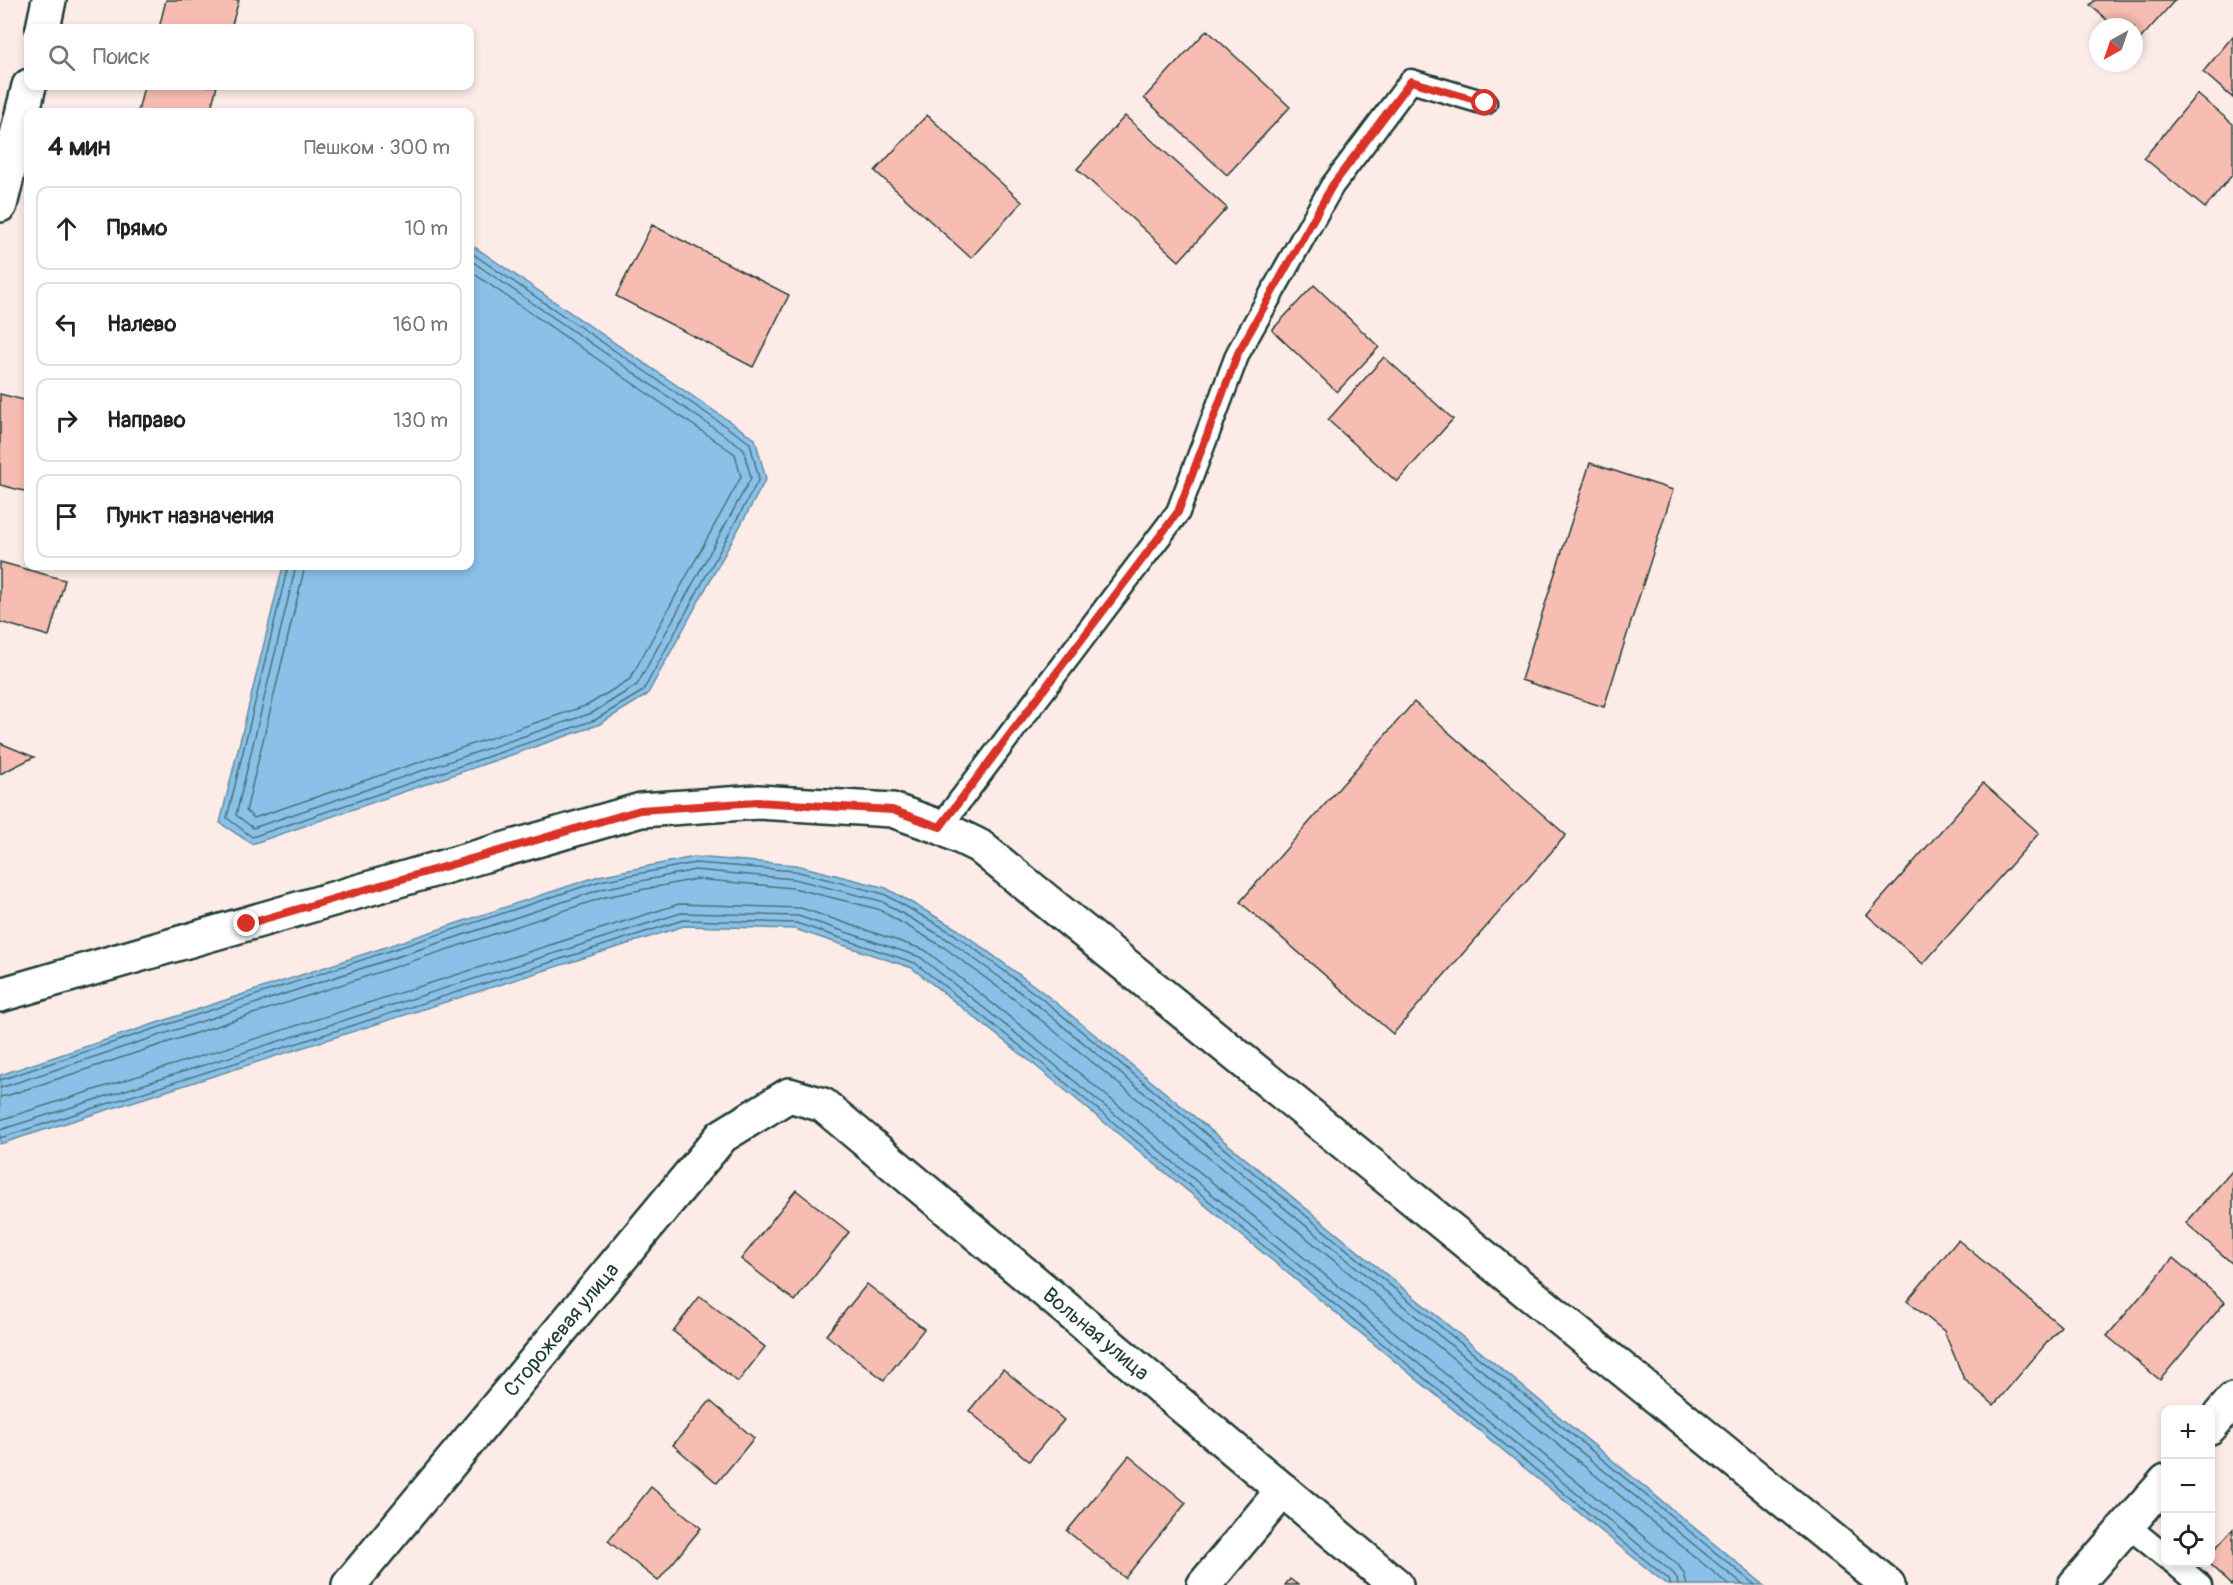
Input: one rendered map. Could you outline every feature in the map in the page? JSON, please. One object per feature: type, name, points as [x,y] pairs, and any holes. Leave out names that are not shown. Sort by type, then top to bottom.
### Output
[{"type":"street","points":[[43,24],[49,0]]},
{"type":"street","points":[[0,205],[28,90]]},
{"type":"street","points":[[0,995],[640,810],[770,802],[892,810],[940,827],[979,846],[1888,1585]]},
{"type":"street","name":"Вольная улица","points":[[789,1095],[824,1105],[1396,1585]]},
{"type":"street","name":"Сторожевая улица","points":[[349,1585],[723,1136],[789,1095]]},
{"type":"street","points":[[2215,1422],[2233,1400]]},
{"type":"street","points":[[2075,1585],[2161,1487]]},
{"type":"street","points":[[1204,1585],[1283,1490]]},
{"type":"lane","points":[[940,827],[1178,512],[1238,353],[1332,186],[1411,81],[1485,103]]},
{"type":"lane","points":[[2128,1526],[2161,1553]]},
{"type":"lane","points":[[2178,1567],[2200,1585]]},
{"type":"water","points":[[474,247],[755,439],[766,479],[647,695],[598,725],[252,844],[220,823],[282,570],[474,570]]},
{"type":"water","points":[[694,857],[796,865],[886,888],[957,929],[1044,993],[1764,1585],[1667,1585],[1031,1062],[912,968],[795,929],[684,926],[0,1144],[0,1075],[599,876]]},
{"type":"building","points":[[166,0],[239,0],[232,24],[160,24]]},
{"type":"building","points":[[2095,0],[2175,0],[2143,36],[2143,18],[2105,18],[2090,5]]},
{"type":"building","points":[[1207,30],[1290,107],[1227,175],[1144,98]]},
{"type":"building","points":[[2233,36],[2233,98],[2203,72]]},
{"type":"building","points":[[143,90],[216,90],[211,108],[139,108]]},
{"type":"building","points":[[2197,94],[2233,124],[2233,174],[2205,208],[2144,158]]},
{"type":"building","points":[[927,115],[1022,202],[971,258],[875,171]]},
{"type":"building","points":[[1125,116],[1227,208],[1179,261],[1077,169]]},
{"type":"building","points":[[652,225],[789,295],[753,367],[616,296]]},
{"type":"building","points":[[1314,285],[1379,347],[1337,392],[1272,330]]},
{"type":"building","points":[[1384,357],[1453,419],[1397,482],[1328,420]]},
{"type":"building","points":[[0,394],[24,400],[24,491],[0,485]]},
{"type":"building","points":[[1590,463],[1673,490],[1604,707],[1521,680]]},
{"type":"building","points":[[0,562],[65,580],[49,636],[0,622]]},
{"type":"building","points":[[1414,702],[1566,835],[1393,1034],[1240,902]]},
{"type":"building","points":[[0,743],[34,757],[0,774]]},
{"type":"building","points":[[1983,783],[2039,833],[1923,964],[1867,915]]},
{"type":"building","points":[[2233,1170],[2233,1264],[2186,1223]]},
{"type":"building","points":[[796,1190],[849,1232],[795,1301],[741,1259]]},
{"type":"building","points":[[1958,1240],[2061,1326],[1994,1405],[1964,1379],[1944,1331],[1907,1301]]},
{"type":"building","points":[[2173,1258],[2225,1302],[2160,1380],[2107,1336]]},
{"type":"building","points":[[867,1284],[924,1329],[884,1380],[826,1335]]},
{"type":"building","points":[[700,1296],[765,1347],[738,1382],[673,1331]]},
{"type":"building","points":[[1003,1369],[1064,1420],[1029,1461],[969,1411]]},
{"type":"building","points":[[710,1401],[754,1438],[717,1483],[673,1445]]},
{"type":"building","points":[[1129,1456],[1186,1503],[1125,1578],[1067,1531]]},
{"type":"building","points":[[651,1487],[701,1528],[658,1581],[608,1541]]},
{"type":"building","points":[[2233,1529],[2233,1585],[2212,1567],[2215,1567],[2215,1549]]},
{"type":"building","points":[[1290,1579],[1298,1585],[1285,1585]]},
{"type":"route","points":[[247,924],[640,810],[758,802],[892,810],[940,827],[1178,512],[1238,353],[1332,186],[1411,81],[1485,103]]}]
